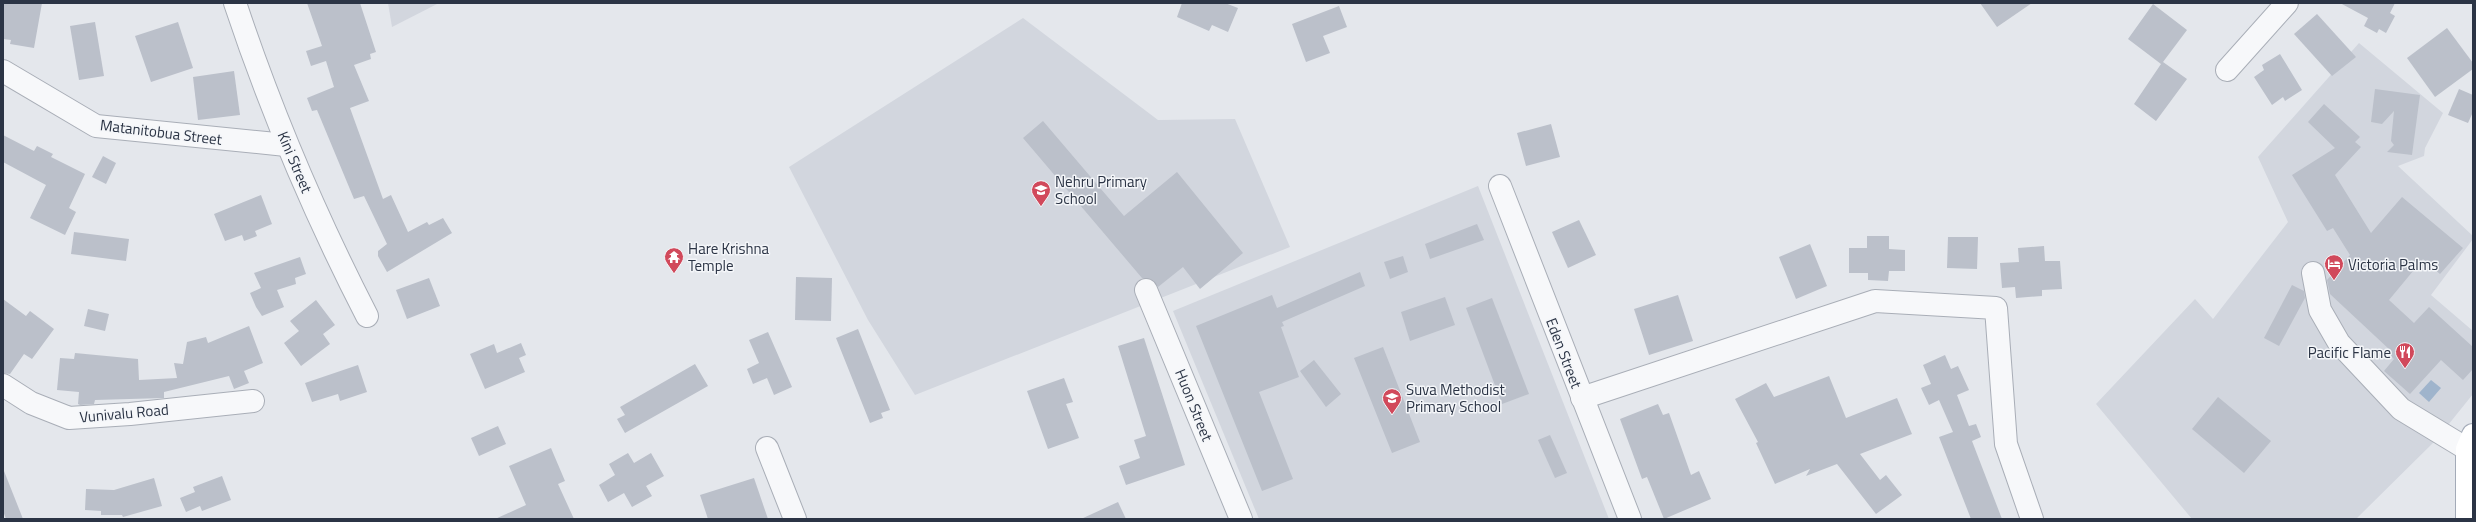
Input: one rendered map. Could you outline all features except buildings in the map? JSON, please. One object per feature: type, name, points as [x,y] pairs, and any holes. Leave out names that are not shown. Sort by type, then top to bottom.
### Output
[{"type":"main road","points":[[2467,519],[2470,442]]},
{"type":"street","name":"Kini Street","points":[[235,3],[286,145],[337,257],[367,316]]},
{"type":"street","points":[[2227,70],[2287,3]]},
{"type":"street","name":"Matanitobua Street","points":[[3,71],[96,126],[286,145]]},
{"type":"street","name":"Eden Street","points":[[1500,186],[1630,519]]},
{"type":"street","points":[[2313,273],[2320,310],[2339,343],[2349,355],[2401,409],[2470,442]]},
{"type":"street","name":"Huon Street","points":[[1146,290],[1241,519]]},
{"type":"street","points":[[1582,398],[1875,301],[1996,308],[2006,444],[2032,519]]},
{"type":"street","name":"Vunivalu Road","points":[[3,385],[31,403],[69,418],[130,414],[253,401]]},
{"type":"street","points":[[766,448],[795,519]]},
{"type":"shaded area","points":[[388,3],[439,3],[392,27]]},
{"type":"shaded area","name":"Nehru Primary School","points":[[1023,18],[1158,120],[1235,119],[1290,247],[915,395],[868,320],[789,167]]},
{"type":"shaded area","points":[[2359,43],[2443,113],[2425,148],[2424,156],[2398,166],[2473,236],[2473,239],[2431,295],[2473,331],[2473,394],[2436,440],[2356,519],[2192,519],[2096,404],[2195,299],[2213,319],[2288,222],[2258,157]]},
{"type":"shaded area","name":"Suva Methodist Primary School","points":[[1478,186],[1609,519],[1259,519],[1173,311]]},
{"type":"water","points":[[2431,380],[2441,388],[2429,402],[2419,393]]},
{"type":"place","name":"Nehru Primary School","points":[[1041,207]]},
{"type":"place","name":"Hare Krishna Temple","points":[[674,274]]},
{"type":"place","name":"Victoria Palms","points":[[2334,281]]},
{"type":"place","name":"Pacific Flame","points":[[2405,369]]},
{"type":"place","name":"Suva Methodist Primary School","points":[[1392,415]]}]
